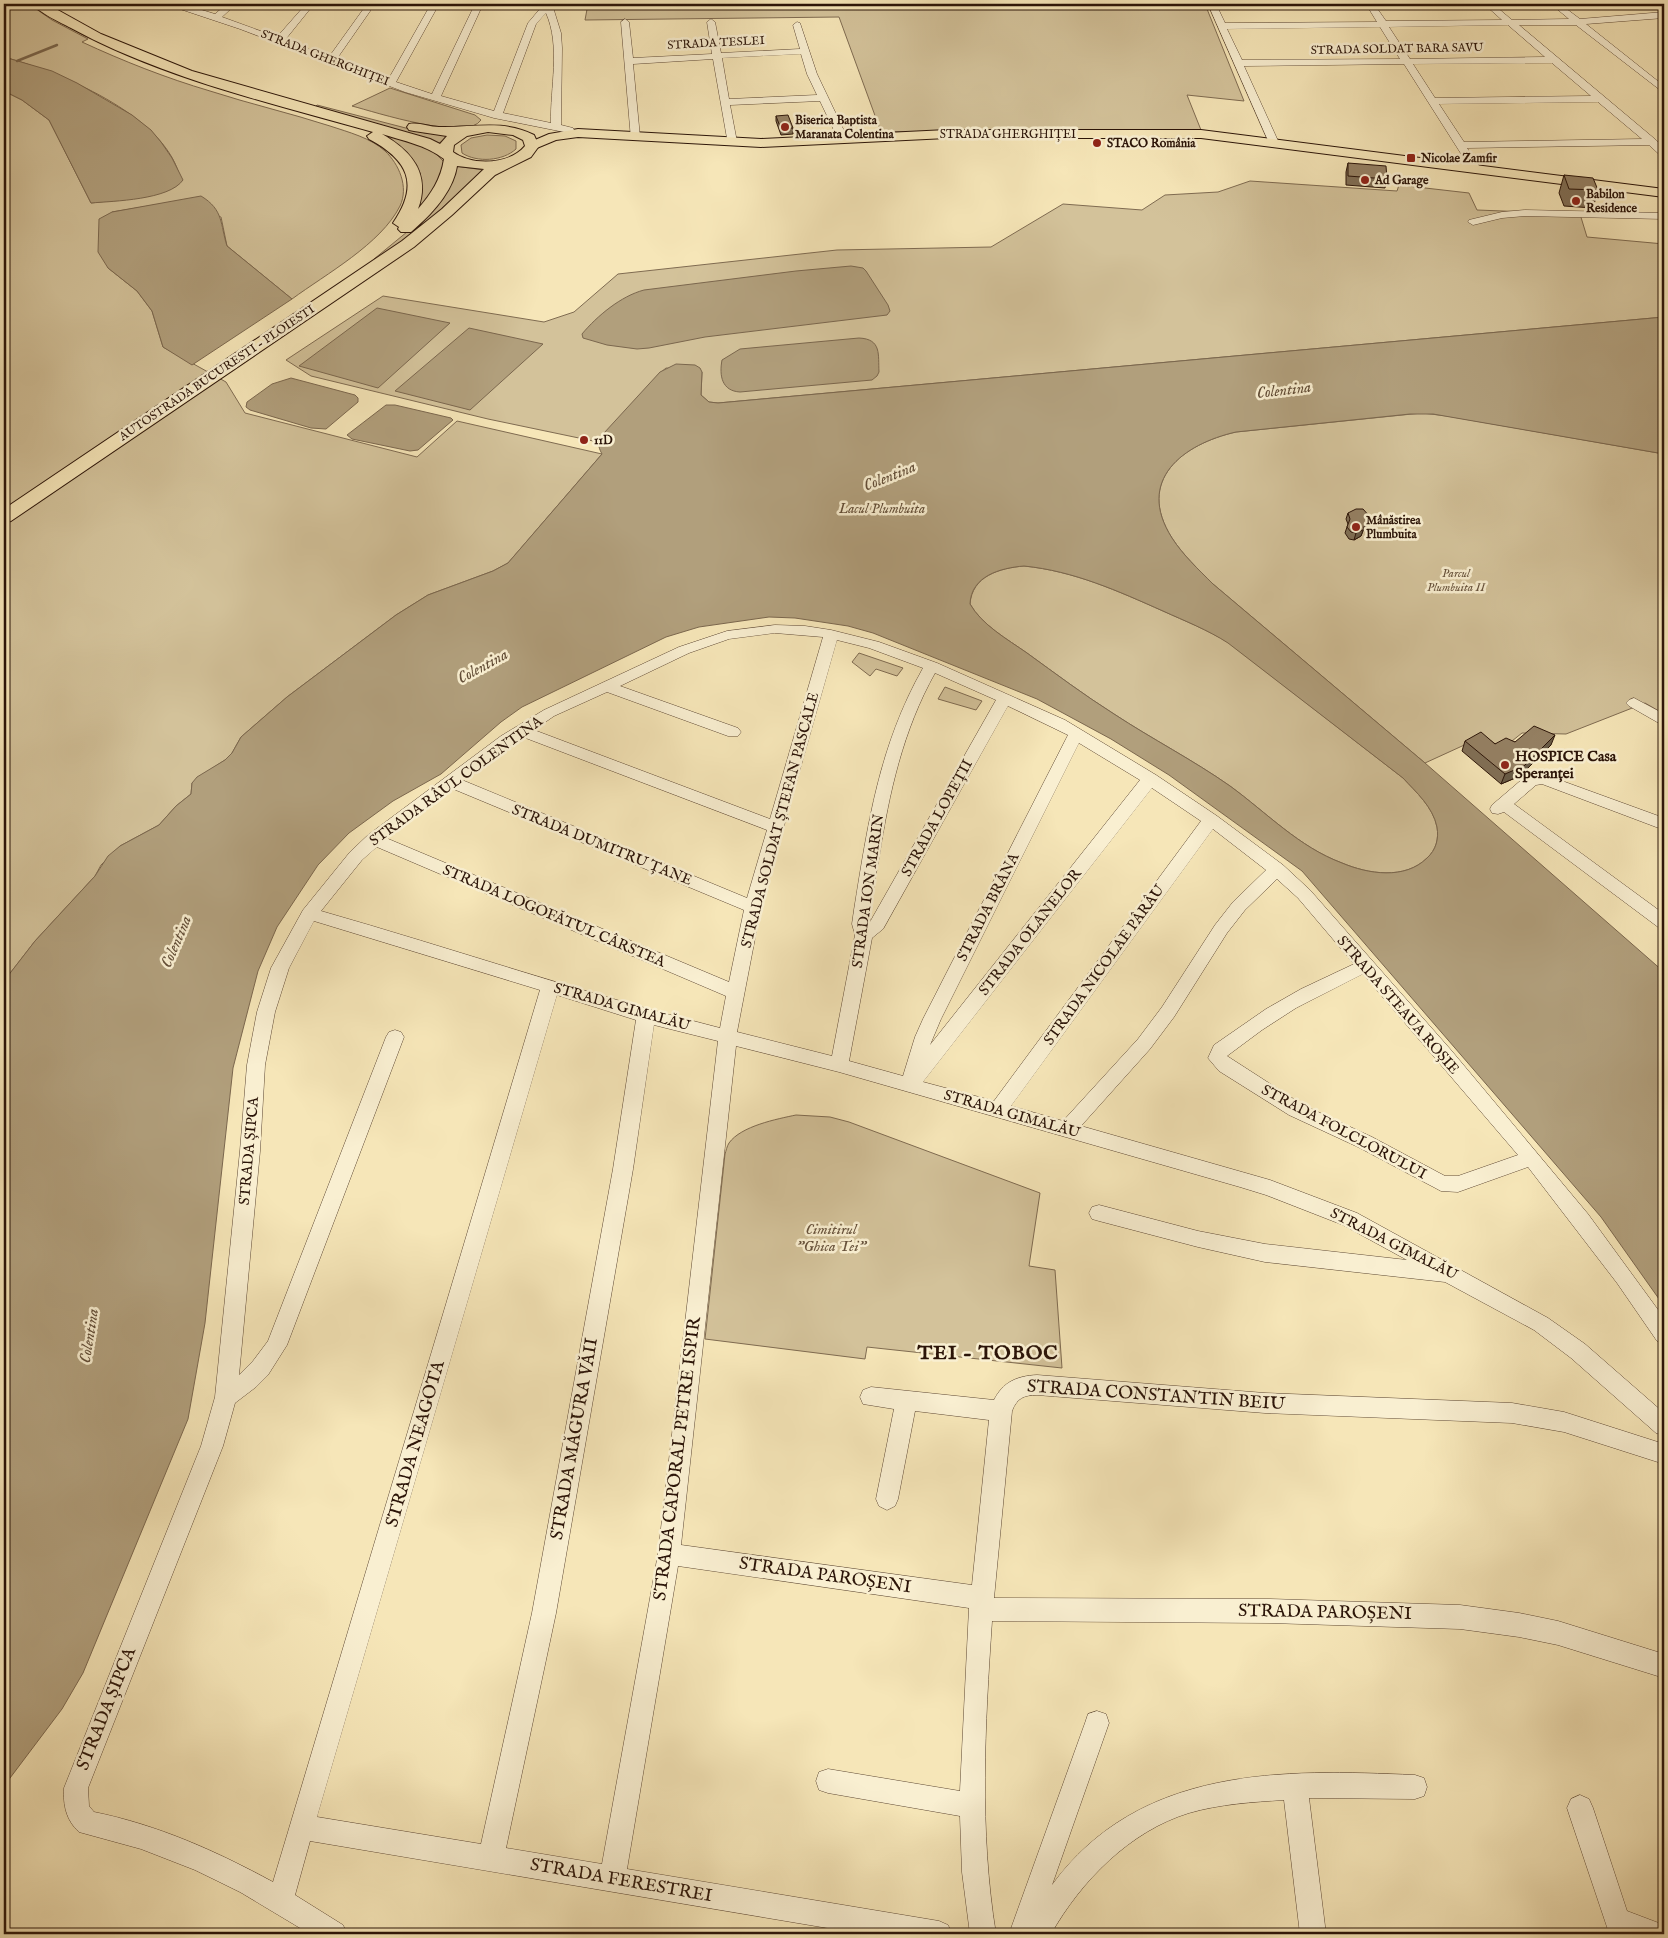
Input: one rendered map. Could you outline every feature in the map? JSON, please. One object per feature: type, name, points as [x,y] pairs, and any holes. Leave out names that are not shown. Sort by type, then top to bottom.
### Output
[{"type":"highway","points":[[39,4],[193,76],[425,142],[448,155],[476,165],[506,162]]},
{"type":"highway","points":[[58,4],[101,34],[224,74],[358,113],[428,130],[466,132]]},
{"type":"highway","points":[[311,110],[381,139],[402,154],[412,168],[416,178],[415,199],[404,220],[392,234]]},
{"type":"highway","points":[[357,265],[401,234],[424,211],[450,168],[445,146],[452,138],[466,132],[499,128],[517,131],[529,138],[532,146]]},
{"type":"highway","name":"AUTOSTRADA BUCURESTI - PLOIESTI","points":[[4,500],[133,421],[327,292],[429,228],[490,172],[506,162],[521,157],[532,146]]},
{"type":"highway","points":[[327,292],[379,246]]},
{"type":"highway","name":"AUTOSTRADA BUCURESTI - PLOIESTI","points":[[4,517],[133,421]]},
{"type":"main road","name":"STRADA GHERGHIȚEI","points":[[517,131],[535,133],[569,130],[589,133],[732,142],[786,143],[947,134],[1208,135],[1664,193]]},
{"type":"main road","name":"STRADA GHERGHIȚEI","points":[[532,146],[560,135],[589,133]]},
{"type":"street","name":"STRADA GHERGHIȚEI","points":[[174,4],[217,17],[331,61],[435,98],[497,116],[569,130]]},
{"type":"street","points":[[217,17],[232,4]]},
{"type":"street","points":[[279,41],[310,4]]},
{"type":"street","points":[[331,61],[371,4]]},
{"type":"street","points":[[391,83],[434,4]]},
{"type":"street","points":[[435,98],[479,4]]},
{"type":"street","points":[[1212,4],[1274,143]]},
{"type":"street","points":[[1370,4],[1476,169]]},
{"type":"street","points":[[1488,4],[1664,153]]},
{"type":"street","points":[[1555,4],[1664,90]]},
{"type":"street","points":[[497,116],[532,23],[548,5],[553,14],[557,41],[556,128]]},
{"type":"street","points":[[1222,26],[1578,22],[1664,15]]},
{"type":"street","points":[[625,22],[635,136]]},
{"type":"street","points":[[711,22],[727,102],[732,142]]},
{"type":"street","points":[[797,25],[812,74],[843,139]]},
{"type":"street","name":"STRADA TESLEI","points":[[629,61],[805,51]]},
{"type":"street","name":"STRADA SOLDAT BARA SAVU","points":[[1239,63],[1555,60]]},
{"type":"street","points":[[727,102],[823,98]]},
{"type":"street","points":[[1433,101],[1601,99]]},
{"type":"street","points":[[477,111],[487,118],[482,129]]},
{"type":"street","name":"STRADA GHERGHIȚEI","points":[[497,116],[517,131]]},
{"type":"street","points":[[1460,145],[1652,142]]},
{"type":"street","points":[[1473,222],[1502,215],[1533,213],[1664,216]]},
{"type":"street","name":"STRADA RÂUL COLENTINA","points":[[309,914],[337,877],[374,840],[520,730],[549,713],[684,650],[727,635],[775,629],[831,634],[874,645],[932,666],[1005,698],[1076,734]]},
{"type":"street","name":"STRADA SOLDAT ȘTEFAN PASCALE","points":[[727,1036],[753,907],[831,634]]},
{"type":"street","name":"STRADA ION MARIN","points":[[839,1065],[864,935],[861,924],[862,910],[893,749],[908,711],[932,666]]},
{"type":"street","points":[[606,686],[733,732]]},
{"type":"street","name":"STRADA LOPEȚII","points":[[864,935],[881,918],[1005,698]]},
{"type":"street","points":[[1634,703],[1664,721]]},
{"type":"street","points":[[520,730],[777,828]]},
{"type":"street","name":"STRADA STEAUA ROȘIE","points":[[1076,734],[1211,820],[1278,868],[1304,894],[1531,1158],[1614,1262],[1664,1335]]},
{"type":"street","name":"STRADA BRÂNA","points":[[909,1085],[932,1018],[1076,734]]},
{"type":"street","points":[[1664,824],[1543,779],[1532,780],[1501,806],[1664,923]]},
{"type":"street","name":"STRADA OLANELOR","points":[[909,1085],[1150,780]]},
{"type":"street","name":"STRADA DUMITRU ȚANE","points":[[451,782],[753,907]]},
{"type":"street","name":"STRADA NICOLAE PÂRÂU","points":[[997,1111],[1211,820]]},
{"type":"street","name":"STRADA LOGOFĂTUL CÂRSTEA","points":[[374,840],[735,992]]},
{"type":"street","points":[[1066,1130],[1144,1044],[1168,1012],[1221,929],[1239,906],[1278,868]]},
{"type":"street","name":"STRADA GIMALĂU","points":[[309,914],[427,948],[646,1016],[839,1065],[1270,1188],[1350,1219],[1453,1274],[1554,1332],[1658,1421]]},
{"type":"street","name":"STRADA ȘIPCA","points":[[309,914],[280,968],[272,989],[260,1036],[226,1397],[212,1446],[76,1788],[75,1803],[79,1816],[88,1823],[130,1833],[188,1853],[280,1901],[334,1934]]},
{"type":"street","name":"STRADA FOLCLORULUI","points":[[1365,966],[1321,986],[1276,1010],[1220,1050],[1217,1058],[1225,1066],[1296,1110],[1365,1142],[1441,1183],[1458,1184],[1531,1158]]},
{"type":"street","name":"STRADA NEAGOTA","points":[[280,1901],[550,986]]},
{"type":"street","name":"STRADA MĂGURA VĂII","points":[[491,1859],[544,1613],[623,1169],[646,1016]]},
{"type":"street","name":"STRADA CAPORAL PETRE ISPIR","points":[[612,1879],[669,1554],[727,1036]]},
{"type":"street","points":[[226,1397],[260,1371],[277,1345],[395,1037]]},
{"type":"street","points":[[1098,1213],[1250,1251],[1453,1274]]},
{"type":"street","name":"STRADA CONSTANTIN BEIU","points":[[987,1933],[975,1875],[970,1805],[981,1604],[1001,1411],[1012,1390],[1021,1386],[1037,1385],[1265,1403],[1512,1412],[1564,1422],[1654,1450]]},
{"type":"street","points":[[871,1397],[1001,1411]]},
{"type":"street","points":[[887,1499],[906,1401]]},
{"type":"street","points":[[1654,1450],[1649,1437],[1658,1421]]},
{"type":"street","name":"STRADA PAROȘENI","points":[[669,1554],[981,1604],[1460,1617],[1519,1625],[1558,1633],[1664,1666]]},
{"type":"street","points":[[1022,1934],[1097,1723]]},
{"type":"street","points":[[828,1781],[970,1805]]},
{"type":"street","points":[[1037,1934],[1053,1906],[1071,1882],[1095,1856],[1120,1835],[1148,1817],[1180,1804],[1207,1797],[1295,1786],[1345,1784],[1414,1787]]},
{"type":"street","points":[[1295,1786],[1313,1934]]},
{"type":"street","points":[[1580,1808],[1617,1921],[1655,1934]]},
{"type":"street","name":"STRADA FERESTREI","points":[[303,1827],[939,1934]]},
{"type":"green space","points":[[4,4],[29,4],[52,20],[88,39],[82,42],[161,75],[359,136],[379,146],[395,162],[403,184],[403,199],[391,220],[366,246],[292,299],[227,246],[221,217],[167,203],[112,212],[108,268],[137,291],[152,311],[163,347],[226,382],[245,413],[417,457],[457,421],[602,454],[508,563],[493,571],[428,595],[396,615],[287,697],[241,737],[232,753],[225,760],[192,783],[191,794],[176,806],[159,825],[120,846],[101,865],[95,876],[35,941],[4,981],[4,91],[22,100],[49,120],[91,203],[150,196],[179,174],[169,152],[152,133],[131,115],[79,85],[52,73],[4,57]]},
{"type":"green space","points":[[588,4],[1205,4],[1244,101],[1187,95],[1201,130],[881,132],[839,17],[585,20]]},
{"type":"green space","points":[[390,88],[475,115],[481,120],[472,126],[458,128],[440,127],[399,119],[352,106]]},
{"type":"green space","points":[[317,105],[425,133],[450,135],[438,144],[315,107]]},
{"type":"green space","points":[[367,129],[422,144],[436,151],[437,155],[444,162],[435,187],[425,203],[407,223],[420,178],[418,166],[399,147]]},
{"type":"green space","points":[[487,135],[505,136],[516,141],[516,149],[504,156],[490,159],[475,158],[462,153],[461,145],[471,138]]},
{"type":"green space","points":[[455,166],[484,170],[430,219],[377,260],[374,259],[424,218]]},
{"type":"green space","points":[[1250,181],[1397,191],[1399,185],[1469,193],[1477,210],[1580,214],[1587,237],[1664,244],[1664,317],[718,403],[709,402],[701,395],[702,372],[666,368],[598,442],[488,419],[311,376],[286,360],[383,296],[544,322],[574,312],[618,274],[837,250],[991,247],[1063,204],[1142,210],[1165,195],[1218,192]]},
{"type":"green space","name":"Parcul Plumbuita II","points":[[1422,413],[1664,454],[1664,714],[1645,703],[1566,734],[1522,733],[1512,741],[1497,745],[1484,736],[1425,763],[1213,584],[1176,544],[1162,517],[1159,499],[1162,482],[1170,468],[1198,445],[1236,432]]},
{"type":"green space","points":[[1024,566],[1060,572],[1095,583],[1188,622],[1229,643],[1403,778],[1423,800],[1435,820],[1438,836],[1433,851],[1418,865],[1408,870],[1386,873],[1352,867],[1326,856],[1297,839],[1216,776],[1081,692],[996,631],[981,619],[970,604],[976,587],[989,575],[1006,569]]},
{"type":"green space","points":[[859,653],[903,668],[897,676],[876,669],[870,676],[852,662]]},
{"type":"green space","points":[[945,687],[982,701],[976,710],[938,699]]},
{"type":"green space","name":"Cimitirul \"Ghica Tei\"","points":[[796,1115],[830,1117],[849,1122],[1040,1193],[1029,1266],[1055,1270],[1062,1368],[867,1347],[865,1359],[705,1339],[725,1154],[729,1143],[750,1128]]},
{"type":"water","points":[[4,57],[52,71],[77,83],[132,115],[151,130],[161,142],[172,158],[183,180],[176,187],[154,196],[91,203],[49,120],[22,100],[4,91]]},
{"type":"water","points":[[201,196],[217,212],[227,246],[292,299],[192,365],[163,347],[152,311],[137,291],[108,268],[98,252],[99,219],[112,212]]},
{"type":"water","points":[[851,266],[863,268],[866,271],[888,305],[890,311],[887,315],[705,337],[637,349],[607,345],[583,338],[582,334],[602,314],[618,302],[644,290]]},
{"type":"water","points":[[377,308],[450,323],[378,388],[299,366]]},
{"type":"water","name":"Lacul Plumbuita","points":[[1664,317],[1664,454],[1433,414],[1410,414],[1236,432],[1217,438],[1198,445],[1170,468],[1162,482],[1159,499],[1162,517],[1172,538],[1186,556],[1213,584],[1425,763],[1664,972],[1664,1306],[1601,1217],[1302,871],[1169,775],[1111,739],[1037,699],[873,633],[848,626],[795,618],[769,617],[699,627],[666,637],[522,707],[501,722],[441,774],[393,801],[349,833],[318,865],[277,927],[258,971],[233,1068],[205,1323],[188,1419],[83,1673],[62,1709],[4,1786],[4,981],[35,941],[95,876],[108,856],[120,846],[159,825],[176,806],[191,794],[192,783],[197,777],[225,760],[232,753],[241,737],[287,697],[396,615],[428,595],[493,571],[508,563],[602,454],[599,444],[604,433],[660,372],[676,364],[695,365],[702,372],[701,395],[709,402],[718,403]],"holes":[[[1024,566],[1078,577],[1112,589],[1196,626],[1228,643],[1403,778],[1423,800],[1435,820],[1438,836],[1433,851],[1418,865],[1408,870],[1386,873],[1352,867],[1326,856],[1297,839],[1216,776],[1128,723],[1070,684],[996,631],[981,619],[970,604],[975,587],[988,575],[1015,567]]]},
{"type":"water","points":[[469,328],[543,344],[470,410],[395,391]]},
{"type":"water","points":[[859,338],[872,341],[877,349],[879,372],[872,380],[740,392],[729,389],[723,382],[721,372],[722,360],[740,349]]},
{"type":"water","points":[[291,378],[355,395],[358,398],[358,402],[326,429],[311,428],[250,410],[246,407],[247,402],[272,384]]},
{"type":"water","points":[[386,405],[395,405],[453,420],[418,450],[410,451],[352,439],[347,435]]},
{"type":"building","points":[[788,115],[793,128],[781,129],[776,116]]},
{"type":"building","points":[[1348,163],[1386,166],[1387,179],[1348,176]]},
{"type":"building","points":[[1564,175],[1593,178],[1598,190],[1569,189]]},
{"type":"building","name":"Mânăstirea Plumbuita","points":[[1356,509],[1363,509],[1371,518],[1366,521],[1363,530],[1356,533],[1351,532],[1347,527],[1350,519],[1348,513]]},
{"type":"building","name":"HOSPICE Casa Speranței","points":[[1534,726],[1555,735],[1524,766],[1505,774],[1465,741],[1481,732],[1495,744],[1506,738],[1515,742]]},
{"type":"waterway","points":[[17,61],[57,45]]},
{"type":"place","name":"Biserica Baptista Maranata Colentina","points":[[785,127]]},
{"type":"place","name":"STACO România","points":[[1097,143]]},
{"type":"place","name":"Nicolae Zamfir","points":[[1411,158]]},
{"type":"place","name":"Ad Garage","points":[[1365,180]]},
{"type":"place","name":"Babilon Residence","points":[[1576,201]]},
{"type":"place","name":"11D","points":[[584,440]]},
{"type":"place","name":"Mânăstirea Plumbuita","points":[[1356,527]]},
{"type":"place","name":"HOSPICE Casa Speranței","points":[[1505,765]]},
{"type":"district","name":"TEI - TOBOC","points":[[988,1353]]},
{"type":"water label","name":"Colentina","points":[[1284,391]]},
{"type":"water label","name":"Colentina","points":[[890,477]]},
{"type":"water label","name":"Colentina","points":[[483,667]]},
{"type":"water label","name":"Colentina","points":[[177,942]]},
{"type":"water label","name":"Colentina","points":[[90,1336]]}]
